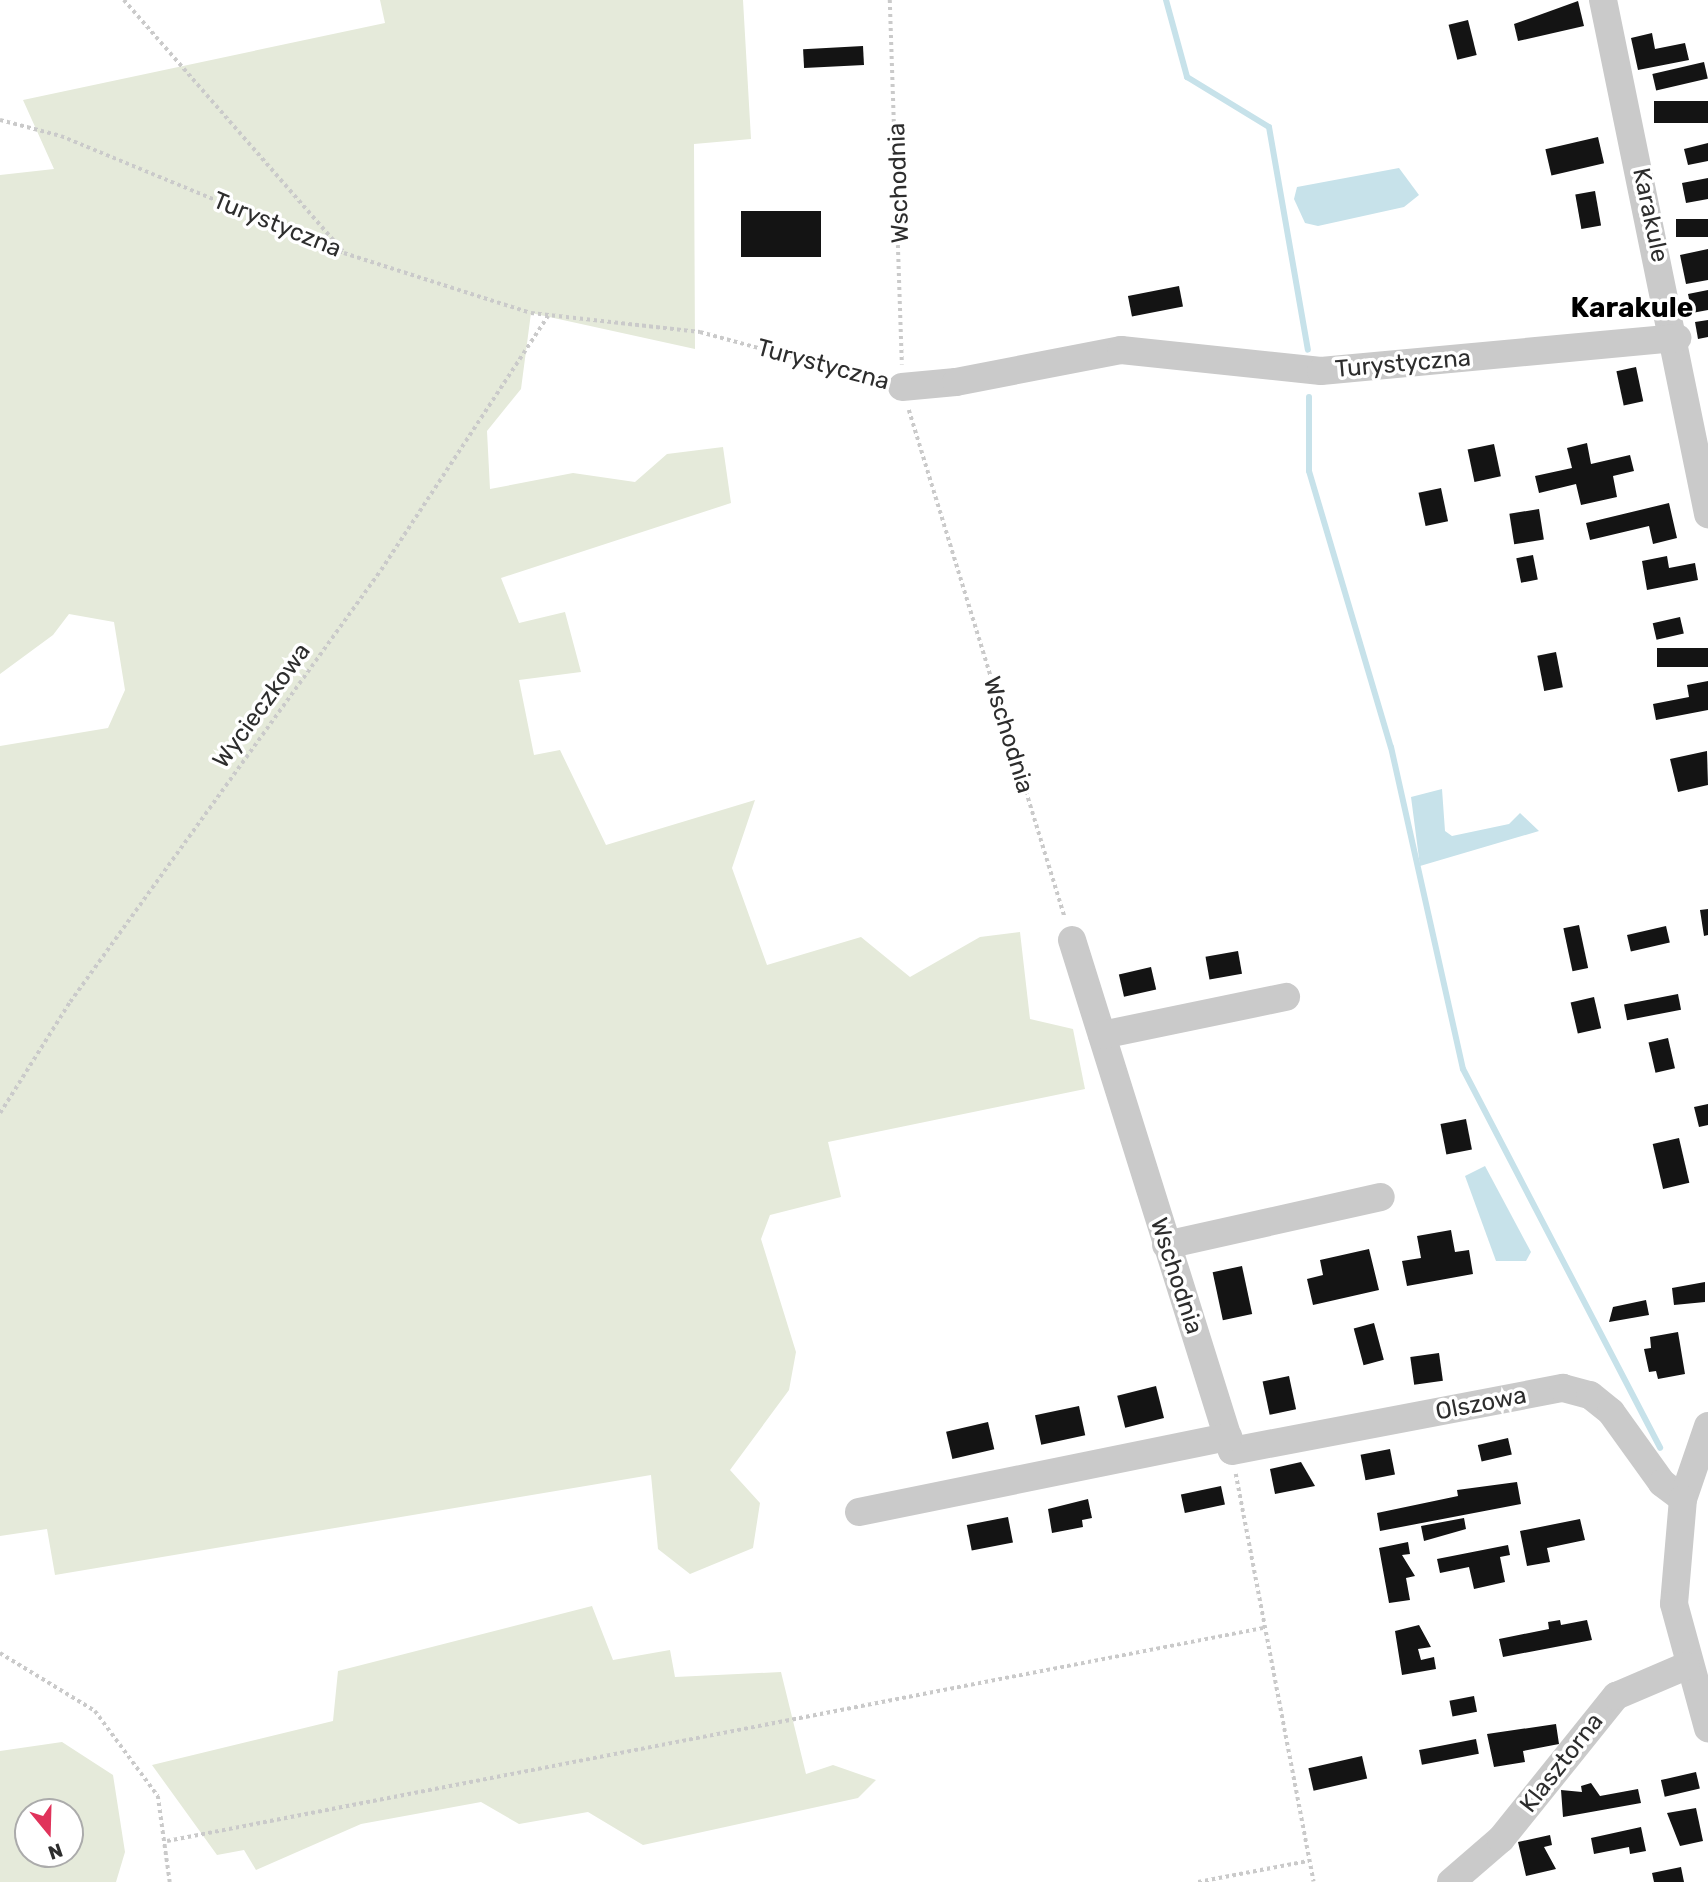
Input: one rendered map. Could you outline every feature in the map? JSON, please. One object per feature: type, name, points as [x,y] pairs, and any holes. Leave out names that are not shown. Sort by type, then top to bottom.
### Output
[{"type":"street","name":"Karakule","points":[[1603,0],[1677,338],[1708,514]]},
{"type":"street","name":"Turystyczna","points":[[902,387],[1121,349],[1321,371],[1677,338]]},
{"type":"street","name":"Wschodnia","points":[[1072,940],[1230,1444]]},
{"type":"street","points":[[1102,1035],[1286,997]]},
{"type":"street","points":[[1166,1245],[1381,1198]]},
{"type":"street","name":"Olszowa","points":[[859,1512],[1230,1444],[1563,1388],[1590,1395],[1611,1412],[1662,1483],[1683,1499]]},
{"type":"street","points":[[1708,1426],[1683,1499],[1674,1604],[1686,1666],[1708,1728]]},
{"type":"street","name":"Klasztorna","points":[[1451,1882],[1501,1839],[1616,1696],[1686,1666]]},
{"type":"path","points":[[124,0],[344,253]]},
{"type":"path","name":"Wschodnia","points":[[891,0],[902,387],[1072,940]]},
{"type":"path","name":"Turystyczna","points":[[0,120],[61,136],[344,253],[548,316],[701,332],[902,387]]},
{"type":"path","name":"Wycieczkowa","points":[[0,1113],[70,1002],[382,570],[548,316]]},
{"type":"path","points":[[1230,1444],[1263,1628],[1314,1882]]},
{"type":"path","points":[[167,1841],[1263,1628]]},
{"type":"path","points":[[0,1653],[95,1711],[158,1796],[167,1841],[170,1882]]},
{"type":"path","points":[[1198,1882],[1308,1861]]},
{"type":"green space","points":[[380,0],[743,0],[751,139],[694,144],[695,349],[531,313],[521,389],[487,431],[490,489],[573,473],[635,482],[667,454],[723,447],[731,503],[501,578],[519,623],[565,612],[581,672],[519,680],[534,755],[560,750],[606,845],[755,800],[732,868],[767,965],[861,937],[910,977],[980,937],[1020,932],[1030,1019],[1073,1029],[1085,1089],[828,1142],[841,1197],[770,1215],[761,1239],[796,1352],[789,1390],[730,1470],[760,1503],[753,1548],[690,1574],[658,1549],[651,1475],[55,1575],[47,1529],[0,1536],[0,746],[108,728],[125,690],[114,622],[69,614],[53,635],[0,674],[0,175],[54,169],[23,100],[385,23]]},
{"type":"green space","points":[[592,1606],[613,1660],[670,1650],[675,1677],[781,1672],[806,1774],[833,1765],[876,1780],[858,1798],[643,1845],[588,1812],[519,1824],[481,1802],[361,1824],[256,1870],[244,1850],[217,1855],[152,1765],[333,1721],[338,1671]]},
{"type":"green space","points":[[62,1742],[113,1775],[125,1852],[116,1882],[0,1882],[0,1751]]},
{"type":"water","points":[[1399,168],[1419,195],[1404,207],[1318,226],[1305,223],[1294,199],[1297,187]]},
{"type":"water","points":[[1442,789],[1445,831],[1452,836],[1509,824],[1520,813],[1539,831],[1420,866],[1411,797]]},
{"type":"water","points":[[1485,1166],[1531,1252],[1526,1261],[1496,1261],[1465,1176]]},
{"type":"building","points":[[1578,1],[1584,26],[1518,41],[1514,24]]},
{"type":"building","points":[[1468,20],[1477,55],[1457,60],[1449,25]]},
{"type":"building","points":[[1652,33],[1655,49],[1685,43],[1689,60],[1638,70],[1631,38]]},
{"type":"building","points":[[863,46],[864,65],[804,68],[803,49]]},
{"type":"building","points":[[1704,62],[1708,79],[1656,90],[1652,74]]},
{"type":"building","points":[[1654,101],[1708,101],[1708,123],[1654,123]]},
{"type":"building","points":[[1598,137],[1604,163],[1551,175],[1545,149]]},
{"type":"building","points":[[1708,143],[1708,161],[1688,165],[1684,149]]},
{"type":"building","points":[[1708,178],[1708,199],[1686,203],[1682,183]]},
{"type":"building","points":[[1595,191],[1601,225],[1581,229],[1575,194]]},
{"type":"building","points":[[741,211],[821,211],[821,257],[741,257]]},
{"type":"building","points":[[1676,219],[1708,219],[1708,237],[1676,237]]},
{"type":"building","points":[[1708,249],[1708,280],[1686,284],[1680,255]]},
{"type":"building","points":[[1179,286],[1183,307],[1132,317],[1128,296]]},
{"type":"building","points":[[1708,290],[1708,310],[1692,313],[1688,294]]},
{"type":"building","points":[[1708,320],[1708,337],[1698,339],[1695,322]]},
{"type":"building","points":[[1636,367],[1643,401],[1624,405],[1616,371]]},
{"type":"building","points":[[1587,443],[1591,464],[1630,455],[1634,471],[1613,476],[1617,497],[1581,505],[1576,484],[1539,493],[1535,476],[1572,468],[1567,448]]},
{"type":"building","points":[[1494,444],[1501,476],[1474,482],[1468,450]]},
{"type":"building","points":[[1441,488],[1448,521],[1426,526],[1419,493]]},
{"type":"building","points":[[1669,503],[1677,538],[1653,544],[1649,526],[1590,540],[1586,523]]},
{"type":"building","points":[[1539,509],[1544,540],[1514,544],[1509,514]]},
{"type":"building","points":[[1533,555],[1538,580],[1521,583],[1516,558]]},
{"type":"building","points":[[1667,556],[1669,568],[1695,563],[1698,580],[1647,590],[1642,561]]},
{"type":"building","points":[[1680,617],[1684,634],[1657,640],[1653,623]]},
{"type":"building","points":[[1657,648],[1708,648],[1708,667],[1657,667]]},
{"type":"building","points":[[1556,652],[1563,687],[1544,691],[1537,656]]},
{"type":"building","points":[[1708,681],[1708,710],[1656,720],[1653,704],[1689,697],[1687,685]]},
{"type":"building","points":[[1707,751],[1708,785],[1678,792],[1670,759]]},
{"type":"building","points":[[1708,909],[1708,935],[1704,936],[1700,910]]},
{"type":"building","points":[[1579,925],[1588,968],[1572,971],[1563,928]]},
{"type":"building","points":[[1666,926],[1670,943],[1631,952],[1627,935]]},
{"type":"building","points":[[1238,951],[1242,974],[1209,979],[1206,957]]},
{"type":"building","points":[[1151,967],[1156,989],[1124,997],[1119,974]]},
{"type":"building","points":[[1678,994],[1681,1010],[1627,1020],[1624,1004]]},
{"type":"building","points":[[1594,997],[1601,1028],[1578,1034],[1571,1002]]},
{"type":"building","points":[[1668,1038],[1675,1068],[1655,1073],[1649,1042]]},
{"type":"building","points":[[1708,1104],[1708,1125],[1699,1127],[1694,1107]]},
{"type":"building","points":[[1466,1119],[1472,1149],[1446,1154],[1440,1124]]},
{"type":"building","points":[[1679,1138],[1689,1183],[1663,1189],[1653,1144]]},
{"type":"building","points":[[1451,1230],[1455,1252],[1469,1250],[1473,1274],[1407,1286],[1402,1261],[1421,1258],[1417,1236]]},
{"type":"building","points":[[1369,1249],[1379,1290],[1313,1305],[1307,1279],[1323,1275],[1320,1260]]},
{"type":"building","points":[[1242,1266],[1252,1314],[1223,1320],[1213,1272]]},
{"type":"building","points":[[1705,1282],[1705,1302],[1674,1305],[1672,1288]]},
{"type":"building","points":[[1646,1300],[1649,1315],[1609,1322],[1613,1307]]},
{"type":"building","points":[[1374,1323],[1384,1360],[1364,1365],[1354,1328]]},
{"type":"building","points":[[1678,1332],[1685,1374],[1658,1379],[1656,1371],[1649,1372],[1644,1349],[1651,1348],[1650,1337]]},
{"type":"building","points":[[1439,1353],[1443,1381],[1414,1385],[1410,1357]]},
{"type":"building","points":[[1289,1376],[1296,1409],[1270,1415],[1263,1382]]},
{"type":"building","points":[[1156,1386],[1164,1418],[1125,1428],[1117,1396]]},
{"type":"building","points":[[1079,1406],[1085,1435],[1041,1445],[1035,1415]]},
{"type":"building","points":[[988,1422],[994,1449],[952,1459],[946,1432]]},
{"type":"building","points":[[1508,1438],[1512,1455],[1482,1462],[1478,1445]]},
{"type":"building","points":[[1390,1449],[1395,1475],[1366,1480],[1361,1455]]},
{"type":"building","points":[[1301,1462],[1315,1486],[1275,1494],[1270,1469]]},
{"type":"building","points":[[1517,1482],[1521,1504],[1380,1531],[1377,1513],[1458,1496],[1457,1490]]},
{"type":"building","points":[[1221,1486],[1225,1505],[1185,1513],[1181,1495]]},
{"type":"building","points":[[1088,1499],[1092,1518],[1082,1520],[1083,1527],[1052,1533],[1048,1509]]},
{"type":"building","points":[[1008,1517],[1013,1543],[972,1551],[967,1525]]},
{"type":"building","points":[[1464,1518],[1466,1529],[1424,1541],[1421,1526]]},
{"type":"building","points":[[1580,1519],[1585,1540],[1547,1548],[1550,1562],[1527,1566],[1520,1531]]},
{"type":"building","points":[[1408,1542],[1410,1554],[1402,1555],[1415,1576],[1406,1578],[1410,1600],[1389,1603],[1379,1548]]},
{"type":"building","points":[[1508,1545],[1510,1555],[1500,1557],[1505,1582],[1474,1589],[1469,1567],[1440,1573],[1437,1559]]},
{"type":"building","points":[[1560,1620],[1561,1625],[1587,1620],[1592,1640],[1503,1657],[1499,1639],[1549,1629],[1548,1622]]},
{"type":"building","points":[[1419,1625],[1431,1647],[1418,1649],[1421,1660],[1434,1657],[1436,1669],[1402,1675],[1395,1631]]},
{"type":"building","points":[[1474,1696],[1477,1712],[1453,1716],[1449,1701]]},
{"type":"building","points":[[1556,1724],[1559,1744],[1523,1751],[1525,1762],[1494,1767],[1487,1734]]},
{"type":"building","points":[[1476,1739],[1479,1754],[1422,1765],[1419,1750]]},
{"type":"building","points":[[1362,1756],[1367,1778],[1314,1791],[1308,1768]]},
{"type":"building","points":[[1696,1772],[1700,1789],[1665,1797],[1661,1780]]},
{"type":"building","points":[[1591,1783],[1600,1796],[1638,1789],[1641,1803],[1563,1817],[1561,1790],[1582,1792],[1581,1786]]},
{"type":"building","points":[[1696,1808],[1703,1841],[1680,1846],[1667,1813]]},
{"type":"building","points":[[1641,1827],[1646,1851],[1630,1854],[1629,1847],[1594,1854],[1591,1838]]},
{"type":"building","points":[[1550,1835],[1552,1845],[1544,1847],[1556,1869],[1526,1876],[1518,1842]]},
{"type":"building","points":[[1681,1867],[1684,1882],[1654,1882],[1652,1873]]},
{"type":"waterway","points":[[1166,0],[1187,77],[1269,127],[1308,350]]},
{"type":"waterway","points":[[1309,397],[1309,471],[1391,747],[1463,1069],[1660,1448]]},
{"type":"district","name":"Karakule","points":[[1632,308]]}]
